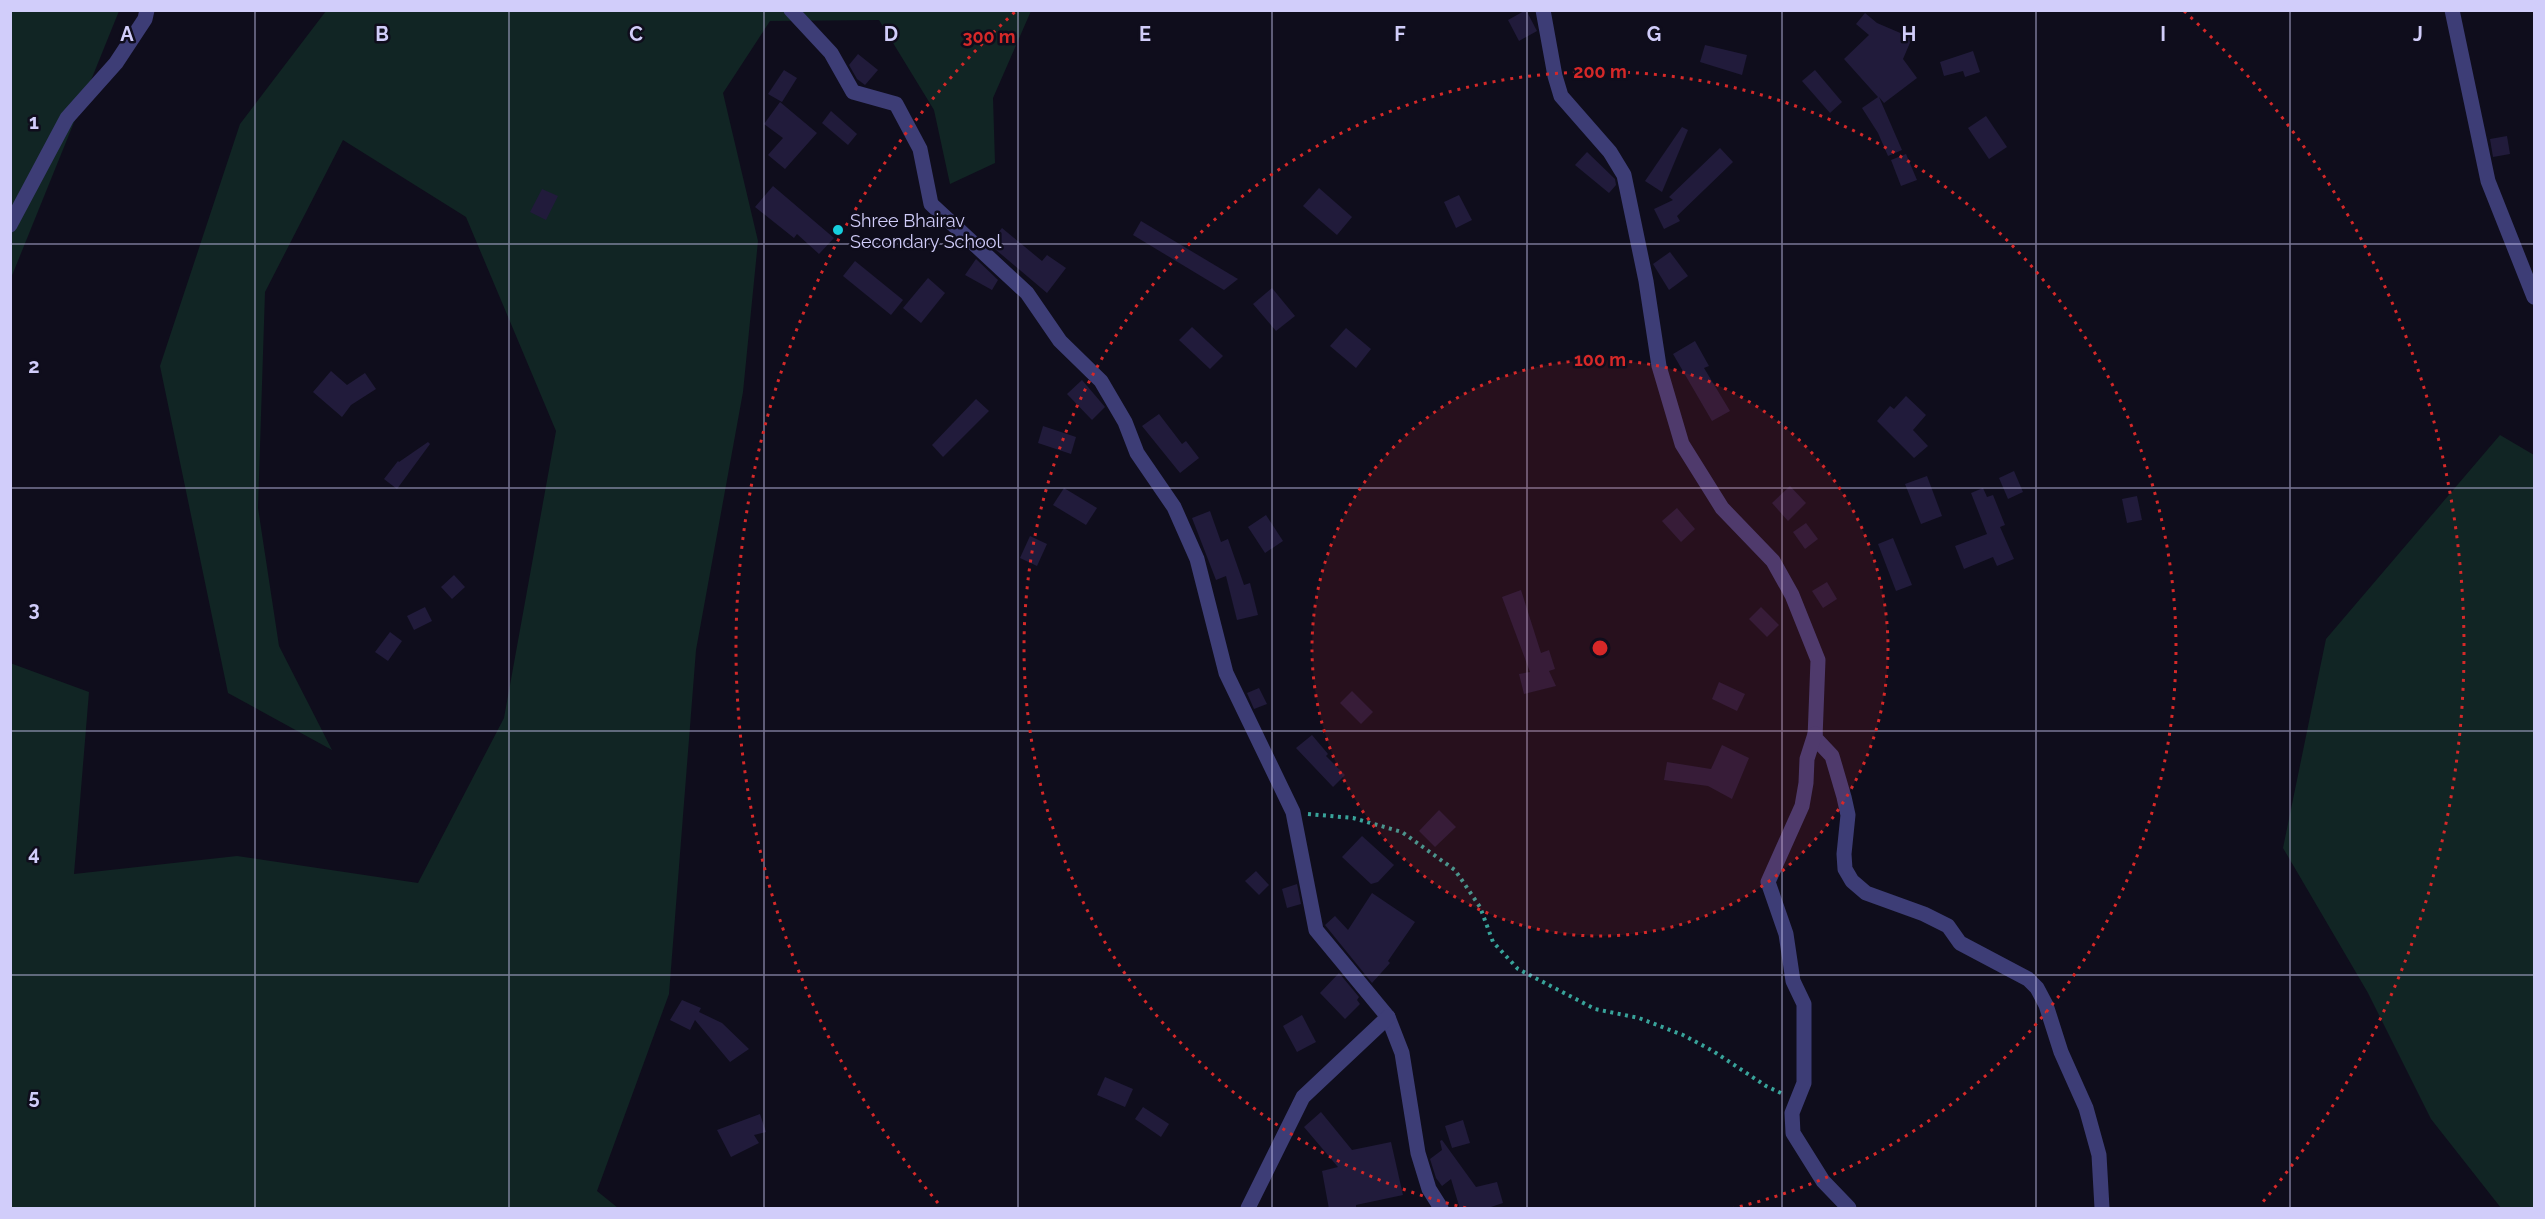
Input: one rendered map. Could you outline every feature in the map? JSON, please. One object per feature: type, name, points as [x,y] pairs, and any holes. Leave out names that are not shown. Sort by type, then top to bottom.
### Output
[{"type":"street","points":[[10,225],[67,118],[116,63],[145,19],[147,10]]},
{"type":"street","points":[[791,10],[831,53],[853,92],[896,104],[920,149],[931,204],[1027,293],[1060,341],[1101,381],[1125,422],[1137,453],[1174,507],[1197,559],[1226,672],[1293,812],[1316,930],[1388,1017],[1402,1053],[1418,1153],[1430,1190],[1441,1209]]},
{"type":"street","points":[[1543,10],[1561,96],[1610,152],[1624,175],[1646,281],[1659,366],[1682,444],[1722,508],[1773,561],[1792,595],[1818,660],[1815,734],[1807,759],[1802,806],[1768,882],[1786,934],[1793,981],[1804,1005],[1804,1083],[1792,1113],[1793,1133],[1823,1181],[1849,1209]]},
{"type":"street","points":[[2452,10],[2488,181],[2535,297]]},
{"type":"street","points":[[1815,734],[1815,738],[1832,756],[1844,797],[1848,815],[1844,854],[1845,869],[1852,881],[1866,893],[1916,911],[1948,926],[1960,944],[2020,974],[2037,988],[2046,1005],[2061,1052],[2086,1108],[2099,1155],[2102,1209]]},
{"type":"street","points":[[1248,1209],[1303,1097],[1388,1017]]},
{"type":"path","points":[[1293,812],[1353,818],[1402,831],[1455,870],[1480,907],[1493,942],[1518,969],[1595,1009],[1639,1018],[1683,1035],[1713,1051],[1766,1086],[1797,1100]]},
{"type":"green space","points":[[11,11],[119,11],[11,278]]},
{"type":"green space","points":[[326,11],[1031,11],[993,98],[995,163],[950,184],[934,110],[879,20],[770,21],[723,93],[758,241],[743,392],[696,650],[669,994],[597,1191],[618,1208],[11,1208],[10,663],[89,692],[74,874],[237,856],[418,883],[504,718],[556,431],[466,217],[343,140],[265,292],[258,508],[279,646],[332,750],[228,693],[160,366],[240,124]]},
{"type":"green space","points":[[2500,435],[2534,455],[2534,1208],[2501,1208],[2431,1119],[2368,993],[2283,848],[2326,639]]},
{"type":"building","points":[[1526,10],[1537,31],[1519,41],[1508,20]]},
{"type":"building","points":[[1865,13],[1877,23],[1912,38],[1903,59],[1917,78],[1884,103],[1879,97],[1902,150],[1888,156],[1878,133],[1862,108],[1878,97],[1844,59],[1869,35],[1856,24]]},
{"type":"building","points":[[1705,45],[1747,55],[1742,75],[1700,62]]},
{"type":"building","points":[[1973,51],[1980,72],[1965,77],[1963,71],[1944,76],[1940,62]]},
{"type":"building","points":[[858,54],[878,70],[865,85],[857,79],[849,65]]},
{"type":"building","points":[[784,70],[797,78],[782,102],[768,94]]},
{"type":"building","points":[[1815,70],[1842,102],[1830,113],[1802,81]]},
{"type":"building","points":[[780,102],[817,133],[785,169],[768,155],[783,138],[764,124]]},
{"type":"building","points":[[831,111],[857,134],[848,145],[822,123]]},
{"type":"building","points":[[1986,116],[2007,147],[1989,159],[1968,128]]},
{"type":"building","points":[[1682,127],[1688,130],[1662,192],[1645,181]]},
{"type":"building","points":[[2507,136],[2510,154],[2493,157],[2490,139]]},
{"type":"building","points":[[1720,148],[1733,162],[1677,216],[1680,221],[1664,229],[1654,209],[1673,200],[1669,197]]},
{"type":"building","points":[[1587,152],[1615,179],[1616,185],[1609,193],[1575,165]]},
{"type":"building","points":[[1906,154],[1917,180],[1901,186],[1891,160]]},
{"type":"building","points":[[773,186],[834,238],[819,254],[797,234],[794,238],[755,207]]},
{"type":"building","points":[[1319,188],[1352,217],[1337,235],[1303,206]]},
{"type":"building","points":[[542,189],[558,196],[546,220],[530,212]]},
{"type":"building","points":[[1459,195],[1472,220],[1456,228],[1444,202]]},
{"type":"building","points":[[1141,221],[1238,279],[1224,290],[1133,235]]},
{"type":"building","points":[[1002,228],[1042,261],[1047,255],[1066,268],[1047,293],[989,244]]},
{"type":"building","points":[[1670,252],[1688,276],[1669,290],[1653,264]]},
{"type":"building","points":[[976,259],[998,280],[992,290],[965,275]]},
{"type":"building","points":[[855,261],[903,300],[891,315],[843,276]]},
{"type":"building","points":[[928,278],[945,293],[921,323],[903,308]]},
{"type":"building","points":[[1272,288],[1295,316],[1276,331],[1253,304]]},
{"type":"building","points":[[1192,327],[1223,356],[1210,369],[1179,340]]},
{"type":"building","points":[[1346,328],[1371,349],[1356,368],[1330,346]]},
{"type":"building","points":[[1695,341],[1709,366],[1704,368],[1730,411],[1712,421],[1673,354]]},
{"type":"building","points":[[331,371],[347,385],[365,373],[376,389],[351,405],[342,417],[313,392]]},
{"type":"building","points":[[1082,380],[1105,407],[1092,420],[1067,394]]},
{"type":"building","points":[[1906,396],[1926,415],[1913,430],[1928,446],[1914,458],[1877,421],[1890,406],[1894,409]]},
{"type":"building","points":[[976,399],[989,411],[943,457],[932,445]]},
{"type":"building","points":[[1159,414],[1182,444],[1186,441],[1199,458],[1180,473],[1142,426]]},
{"type":"building","points":[[1043,426],[1076,437],[1071,454],[1038,443]]},
{"type":"building","points":[[428,442],[430,444],[397,489],[384,479],[398,461]]},
{"type":"building","points":[[2014,471],[2023,492],[2008,499],[1999,478]]},
{"type":"building","points":[[1927,476],[1942,516],[1921,524],[1905,484]]},
{"type":"building","points":[[1790,486],[1806,503],[1788,521],[1772,503]]},
{"type":"building","points":[[1064,488],[1097,508],[1086,525],[1053,505]]},
{"type":"building","points":[[1983,488],[1987,497],[1993,495],[2005,525],[2000,527],[2014,559],[1997,566],[1993,557],[1964,569],[1955,546],[1987,534],[1971,493]]},
{"type":"building","points":[[2137,496],[2142,520],[2127,523],[2122,499]]},
{"type":"building","points":[[1677,508],[1695,529],[1681,542],[1662,521]]},
{"type":"building","points":[[1210,511],[1221,542],[1228,539],[1244,585],[1250,583],[1258,615],[1237,620],[1226,576],[1216,580],[1192,518]]},
{"type":"building","points":[[1266,515],[1283,541],[1265,553],[1248,527]]},
{"type":"building","points":[[1806,523],[1818,539],[1805,549],[1793,532]]},
{"type":"building","points":[[1030,536],[1047,544],[1037,566],[1020,558]]},
{"type":"building","points":[[1893,538],[1912,585],[1896,591],[1878,544]]},
{"type":"building","points":[[454,575],[465,587],[452,599],[441,587]]},
{"type":"building","points":[[1827,582],[1837,599],[1823,608],[1812,591]]},
{"type":"building","points":[[1521,590],[1541,653],[1549,650],[1555,669],[1549,671],[1556,686],[1524,694],[1519,674],[1530,672],[1502,597]]},
{"type":"building","points":[[425,607],[432,621],[414,630],[407,616]]},
{"type":"building","points":[[1761,607],[1779,625],[1767,637],[1749,619]]},
{"type":"building","points":[[390,632],[402,641],[388,661],[375,652]]},
{"type":"building","points":[[1719,682],[1745,694],[1737,711],[1712,699]]},
{"type":"building","points":[[1259,688],[1267,704],[1254,709],[1247,693]]},
{"type":"building","points":[[1352,691],[1373,712],[1361,724],[1340,703]]},
{"type":"building","points":[[1312,735],[1328,754],[1326,756],[1345,775],[1333,787],[1296,748]]},
{"type":"building","points":[[1722,745],[1749,758],[1732,799],[1708,786],[1664,780],[1667,762],[1711,769]]},
{"type":"building","points":[[1439,810],[1456,827],[1435,847],[1419,831]]},
{"type":"building","points":[[1362,836],[1394,865],[1378,882],[1371,884],[1342,857]]},
{"type":"building","points":[[1256,871],[1269,885],[1259,895],[1245,881]]},
{"type":"building","points":[[1297,884],[1301,904],[1287,908],[1282,889]]},
{"type":"building","points":[[1372,893],[1415,922],[1388,961],[1390,963],[1372,983],[1325,925],[1335,916],[1348,930]]},
{"type":"building","points":[[1339,973],[1359,997],[1357,1000],[1360,1004],[1345,1019],[1320,993]]},
{"type":"building","points":[[682,1000],[701,1008],[699,1012],[722,1023],[749,1049],[730,1062],[695,1020],[690,1030],[670,1020]]},
{"type":"building","points":[[1302,1015],[1316,1042],[1297,1052],[1283,1026]]},
{"type":"building","points":[[1105,1077],[1133,1089],[1125,1107],[1097,1095]]},
{"type":"building","points":[[1143,1107],[1169,1124],[1161,1137],[1135,1119]]},
{"type":"building","points":[[1321,1112],[1352,1150],[1391,1142],[1403,1195],[1356,1205],[1356,1209],[1329,1209],[1322,1171],[1338,1167],[1304,1127]]},
{"type":"building","points":[[760,1114],[766,1132],[754,1135],[759,1143],[731,1157],[717,1130]]},
{"type":"building","points":[[1463,1120],[1470,1143],[1452,1148],[1445,1126]]},
{"type":"building","points":[[1442,1140],[1476,1187],[1497,1182],[1503,1203],[1485,1209],[1460,1209],[1451,1179],[1442,1186],[1436,1178],[1430,1159],[1442,1150],[1440,1141]]},
{"type":"place","name":"Shree Bhairav Secondary School","points":[[838,230]]}]
